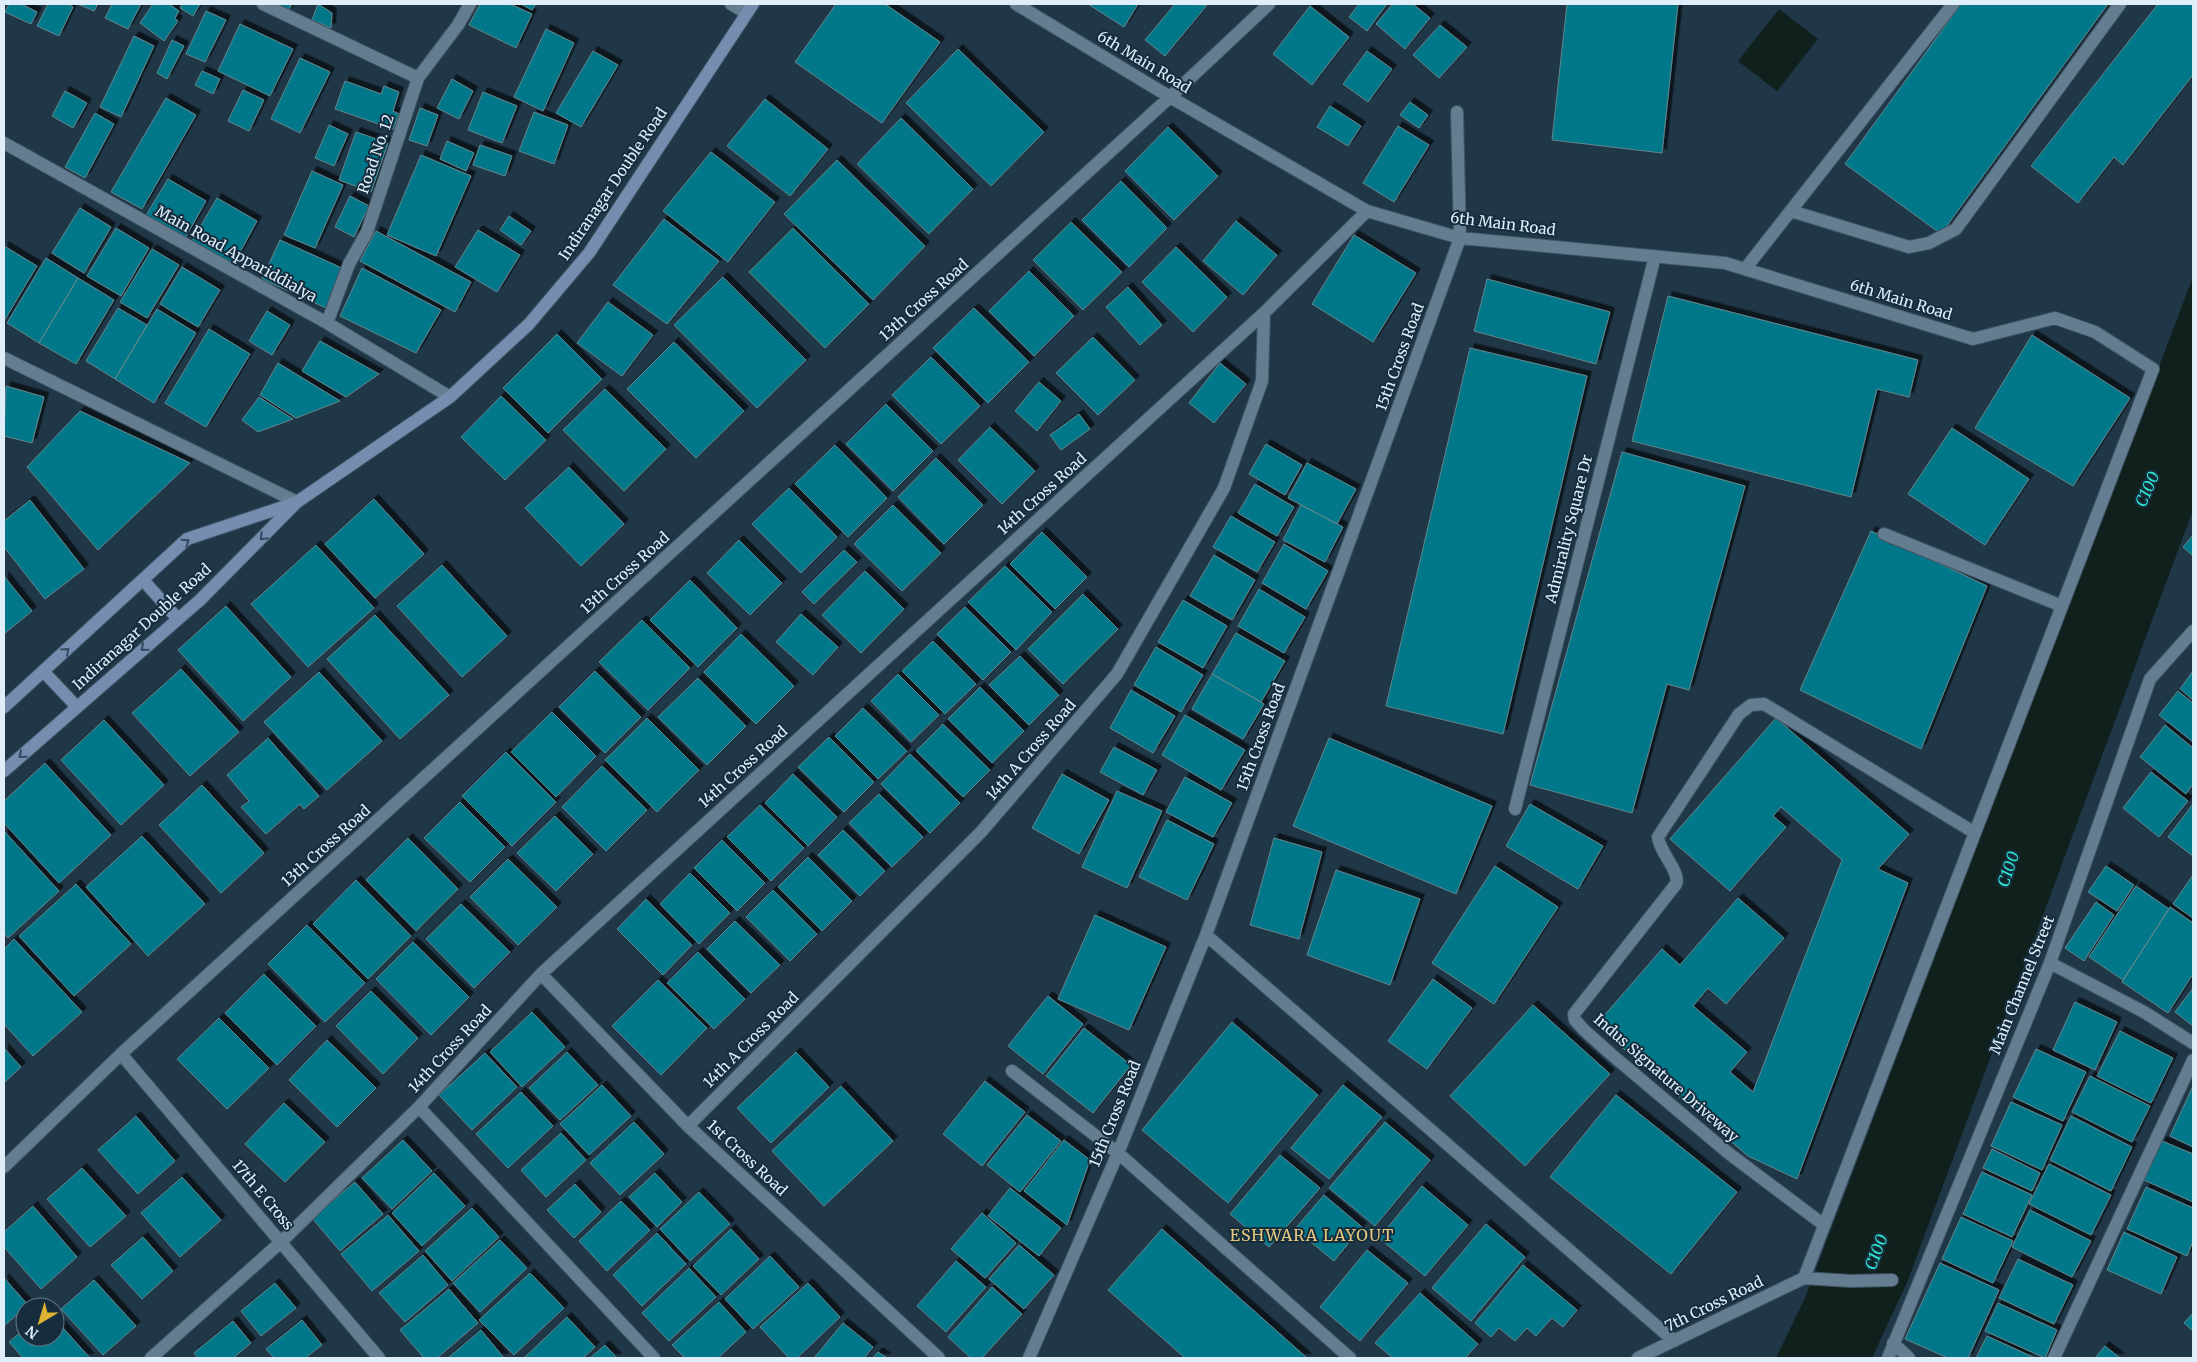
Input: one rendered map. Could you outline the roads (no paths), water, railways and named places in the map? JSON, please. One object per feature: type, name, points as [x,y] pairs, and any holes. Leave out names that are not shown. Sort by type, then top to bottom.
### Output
[{"type":"street","points":[[263,4],[418,78]]},
{"type":"street","name":"Road No. 12","points":[[327,323],[349,264],[367,232],[418,78],[458,25],[470,4]]},
{"type":"street","points":[[731,4],[750,7]]},
{"type":"street","name":"6th Main Road","points":[[1016,4],[1170,97],[1367,211],[1460,238],[1725,263],[1973,339],[2055,318],[2095,332],[2153,369],[2062,606]]},
{"type":"street","name":"13th Cross Road","points":[[4,1167],[121,1054],[1170,97],[1269,4]]},
{"type":"street","points":[[1745,269],[1953,4]]},
{"type":"street","points":[[1790,211],[1909,248],[1929,243],[1956,229],[2120,4]]},
{"type":"street","name":"Indiranagar Double Road","points":[[4,770],[200,600],[297,502],[450,397],[529,324],[589,253],[750,7]]},
{"type":"street","name":"15th Cross Road","points":[[1029,1358],[1118,1152],[1206,935],[1460,238],[1456,112]]},
{"type":"street","name":"Main Road Appariddialya","points":[[4,143],[327,323],[450,397]]},
{"type":"street","name":"14th Cross Road","points":[[154,1357],[281,1242],[419,1107],[541,974],[1264,313],[1367,211]]},
{"type":"street","name":"Admirality Square Dr","points":[[1515,809],[1656,256]]},
{"type":"street","name":"14th A Cross Road","points":[[688,1126],[981,832],[1117,674],[1224,488],[1262,381],[1264,313]]},
{"type":"street","points":[[4,358],[297,502]]},
{"type":"street","name":"Indiranagar Double Road","points":[[4,707],[187,539],[297,502]]},
{"type":"street","points":[[1884,534],[2062,606],[1804,1278],[1851,1281],[1892,1280]]},
{"type":"street","points":[[143,580],[178,619]]},
{"type":"street","name":"Main Channel Street","points":[[1888,1358],[2050,964],[2150,679],[2193,631]]},
{"type":"street","points":[[44,671],[77,707]]},
{"type":"street","name":"Indus Signature Driveway","points":[[1824,1225],[1705,1134],[1598,1042],[1575,1020],[1574,1014],[1676,884],[1677,875],[1658,844],[1658,837],[1739,714],[1752,705],[1764,704],[1975,833]]},
{"type":"street","points":[[1206,935],[1674,1341]]},
{"type":"street","points":[[2050,964],[2144,1012],[2193,1043]]},
{"type":"street","name":"1st Cross Road","points":[[541,974],[688,1126],[939,1358]]},
{"type":"street","name":"17th E Cross","points":[[121,1054],[379,1358]]},
{"type":"street","points":[[2054,1358],[2193,1060]]},
{"type":"street","points":[[1012,1072],[1118,1152],[1350,1358]]},
{"type":"street","points":[[419,1107],[654,1358]]},
{"type":"street","name":"7th Cross Road","points":[[1638,1358],[1804,1278]]},
{"type":"street","points":[[1893,1343],[1910,1358]]},
{"type":"water","points":[[1779,9],[1818,39],[1777,91],[1738,61]]},
{"type":"water","name":"C100","points":[[2193,277],[2193,510],[1908,1280],[1872,1358],[1776,1358],[1805,1298]]},
{"type":"district","name":"ESHWARA LAYOUT","points":[[1312,1235]]}]
